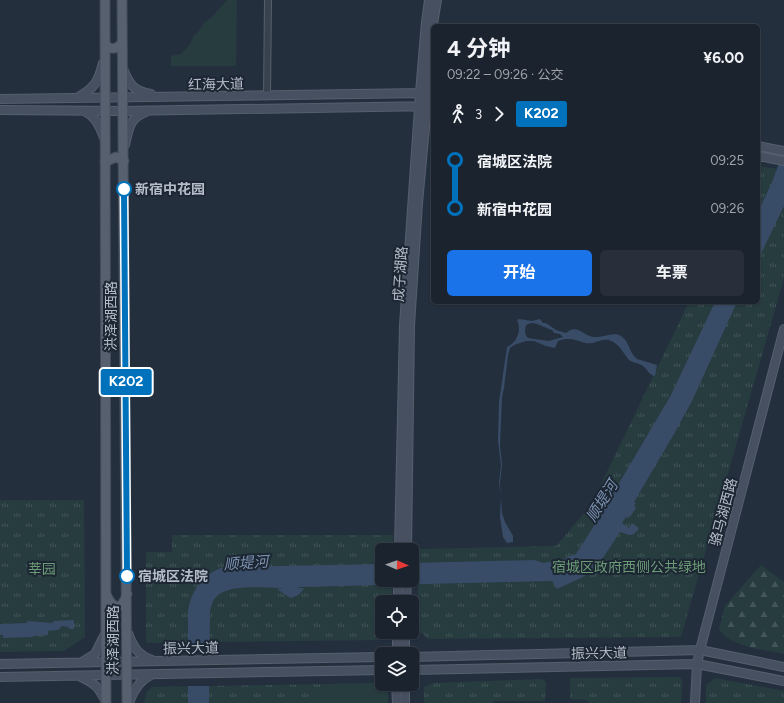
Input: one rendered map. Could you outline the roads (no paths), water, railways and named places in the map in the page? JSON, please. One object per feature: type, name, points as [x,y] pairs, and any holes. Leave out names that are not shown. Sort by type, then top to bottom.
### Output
[{"type":"main road","name":"洪泽湖西路","points":[[105,0],[106,703]]},
{"type":"main road","name":"洪泽湖西路","points":[[122,0],[128,703]]},
{"type":"main road","name":"成子湖路","points":[[427,94],[426,22],[429,0]]},
{"type":"main road","name":"成子湖路","points":[[433,24],[437,0]]},
{"type":"main road","points":[[105,42],[107,47],[114,49],[118,48],[122,43]]},
{"type":"main road","name":"成子湖路","points":[[407,543],[410,325],[418,203],[431,47]]},
{"type":"main road","points":[[77,98],[96,84],[100,77],[105,54]]},
{"type":"main road","points":[[123,70],[128,82],[137,91],[171,98]]},
{"type":"main road","name":"红海大道","points":[[0,99],[427,94]]},
{"type":"main road","name":"红海大道","points":[[0,110],[123,111],[426,106]]},
{"type":"main road","name":"成子湖路","points":[[399,543],[404,325],[426,106]]},
{"type":"main road","points":[[81,110],[90,114],[98,124],[105,143]]},
{"type":"main road","points":[[105,162],[112,158],[124,157],[129,129],[135,117],[152,110]]},
{"type":"main road","points":[[761,147],[784,151]]},
{"type":"main road","points":[[760,156],[784,161]]},
{"type":"main road","name":"骆马湖西路","points":[[695,703],[697,664],[700,650],[784,329]]},
{"type":"main road","points":[[106,592],[109,602],[114,606],[122,605],[125,601],[127,592]]},
{"type":"main road","points":[[128,632],[132,644],[139,654],[159,662]]},
{"type":"main road","points":[[78,663],[95,654],[106,633]]},
{"type":"main road","name":"振兴大道","points":[[419,656],[700,650],[784,667]]},
{"type":"main road","name":"振兴大道","points":[[0,664],[375,657]]},
{"type":"main road","points":[[168,662],[166,665],[168,674]]},
{"type":"main road","points":[[56,676],[60,670],[57,664]]},
{"type":"main road","name":"振兴大道","points":[[419,670],[697,664],[784,681]]},
{"type":"main road","name":"振兴大道","points":[[0,677],[375,670]]},
{"type":"main road","points":[[128,703],[136,688],[142,681],[152,675]]},
{"type":"main road","points":[[78,676],[95,685],[101,692],[106,703]]},
{"type":"main road","points":[[396,691],[397,703]]},
{"type":"main road","points":[[405,691],[405,703]]},
{"type":"street","points":[[267,96],[268,0]]},
{"type":"water","points":[[784,150],[784,206],[760,256],[760,208],[772,182]]},
{"type":"water","points":[[714,304],[736,304],[692,401],[634,502],[636,503],[634,506],[636,508],[630,517],[626,517],[622,523],[629,528],[632,523],[639,528],[631,535],[620,532],[597,567],[583,577],[557,589],[552,581],[419,584],[419,563],[534,560],[544,563],[563,559],[576,554],[671,395]]},
{"type":"water","points":[[540,319],[543,323],[546,323],[556,330],[566,333],[574,329],[594,337],[615,334],[624,338],[634,357],[657,365],[655,376],[640,364],[629,360],[616,343],[609,340],[585,343],[572,339],[565,339],[558,341],[555,348],[534,341],[526,341],[510,348],[502,397],[500,445],[502,465],[500,483],[501,494],[499,482],[501,466],[498,440],[499,402],[507,347],[516,339],[519,332],[517,320],[532,321]],"holes":[[[534,323],[552,330],[554,333],[560,334],[563,337],[549,341],[528,338],[525,334],[526,325]]]},
{"type":"water","points":[[501,497],[502,513],[513,536],[513,542],[507,543],[503,537],[500,517]]},
{"type":"water","points":[[375,564],[375,585],[299,587],[298,588],[304,588],[298,595],[290,598],[277,589],[284,588],[248,587],[229,590],[222,593],[216,597],[210,612],[209,703],[188,703],[188,611],[190,603],[195,589],[200,583],[210,573],[224,567]]},
{"type":"water","points":[[74,620],[74,629],[62,626],[58,630],[48,631],[48,635],[3,638],[3,635],[0,635],[0,624],[27,623],[27,621],[53,623],[53,621]]},
{"type":"place","name":"新宿中花园","points":[[124,189]]},
{"type":"place","name":"宿城区法院","points":[[127,576]]},
{"type":"water label","name":"顺堤河","points":[[602,501]]},
{"type":"water label","name":"顺堤河","points":[[246,563]]},
{"type":"park label","name":"宿城区政府西侧公共绿地","points":[[629,567]]},
{"type":"park label","name":"莘园","points":[[42,569]]}]
